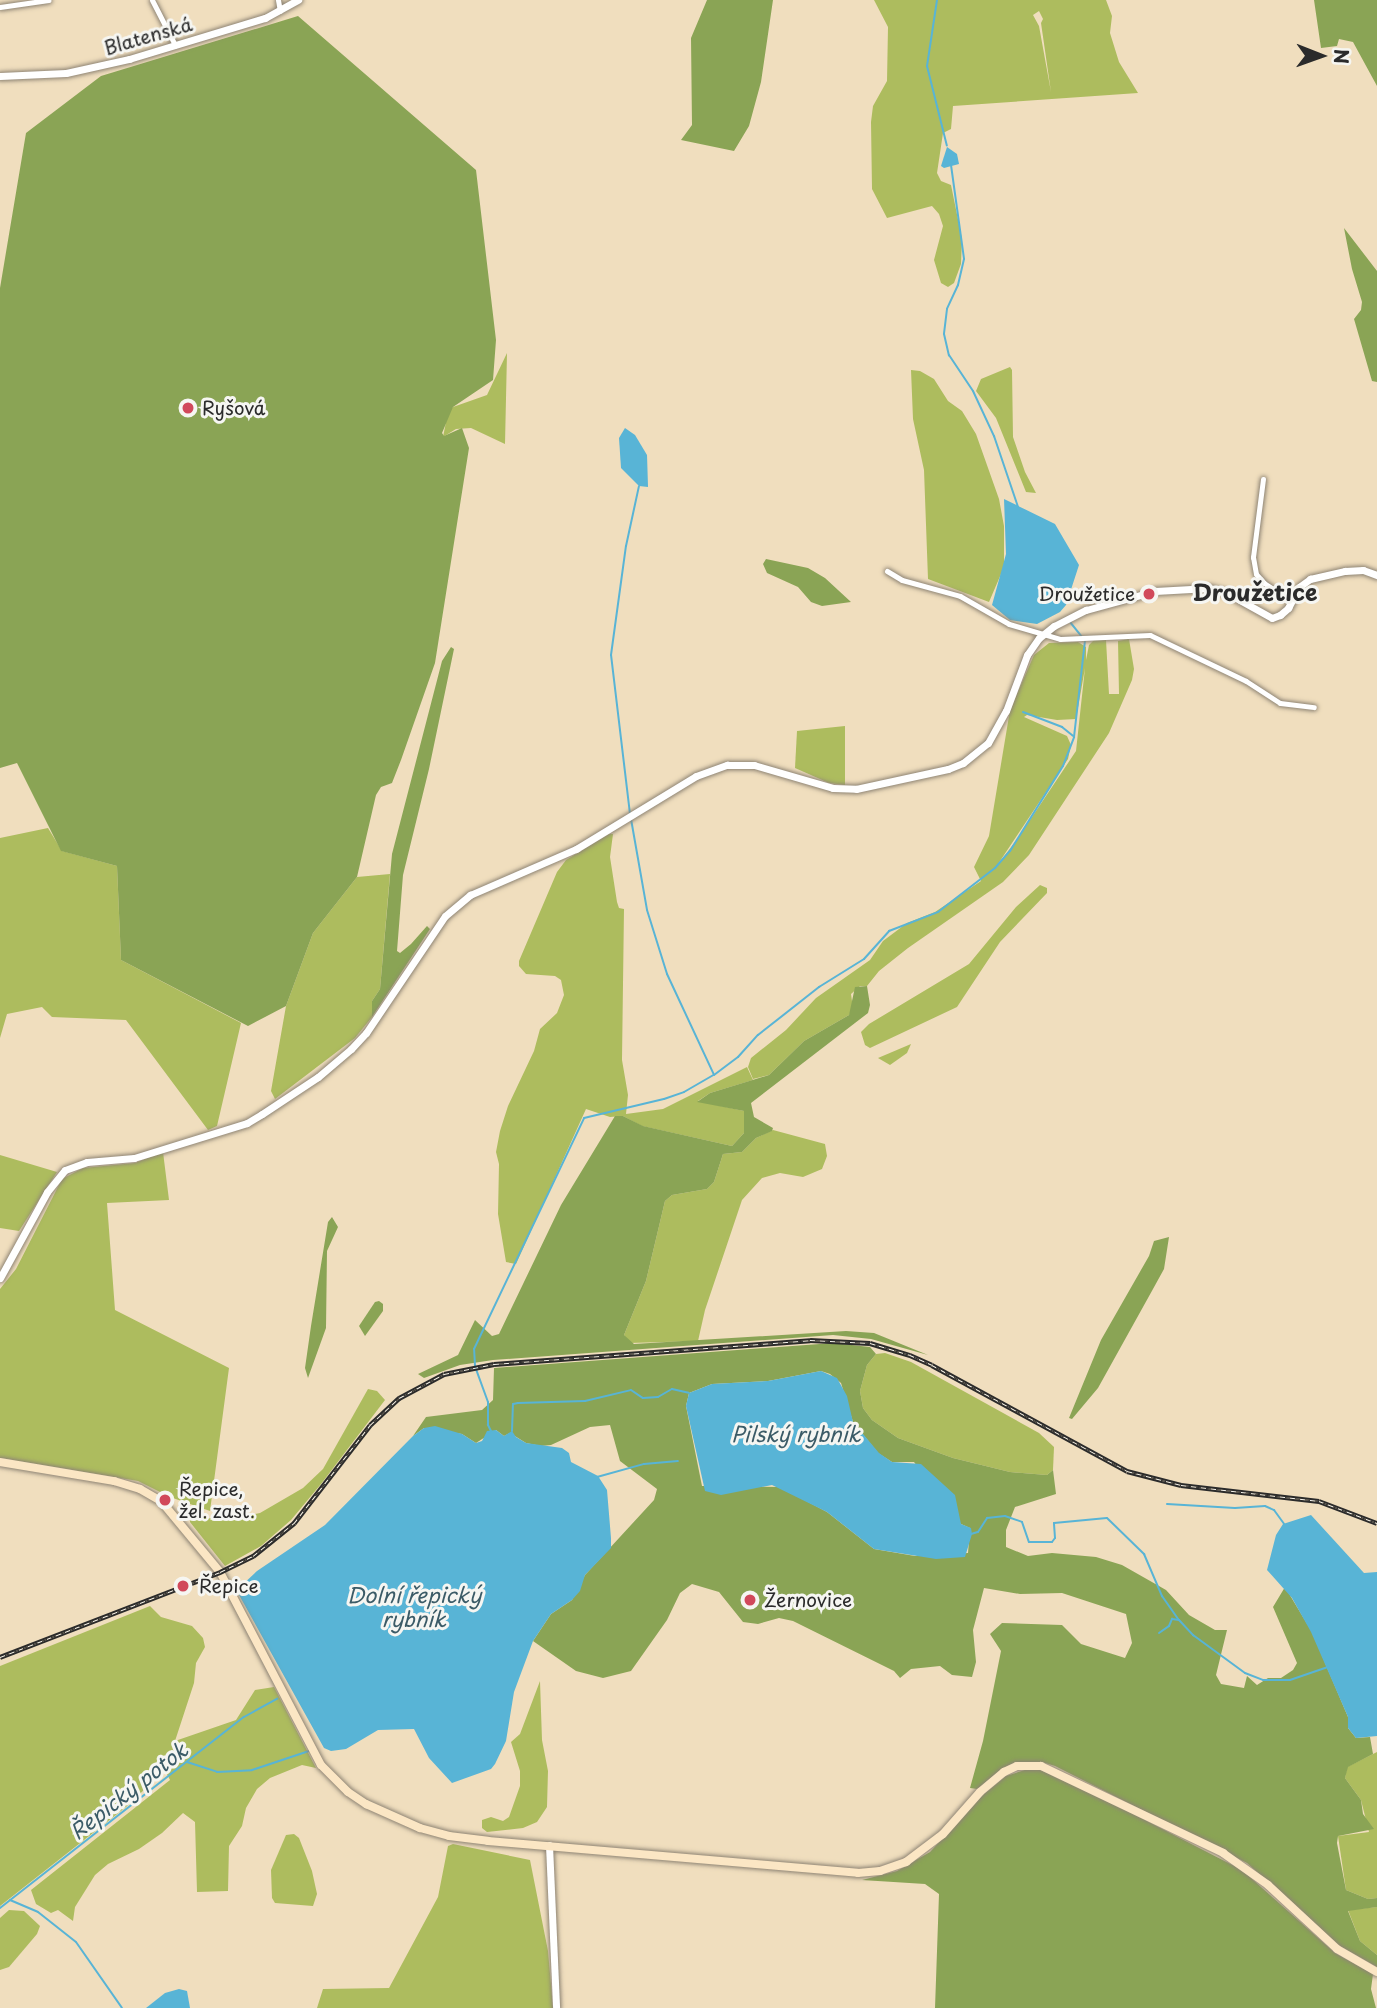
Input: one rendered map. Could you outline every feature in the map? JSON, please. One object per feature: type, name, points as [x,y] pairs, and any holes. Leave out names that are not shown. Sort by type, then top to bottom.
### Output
[{"type":"main road","points":[[0,1462],[129,1485],[161,1501],[214,1562],[321,1765],[348,1792],[379,1810],[436,1833],[488,1841],[858,1873],[880,1871],[906,1863],[927,1849],[980,1792],[1004,1772],[1017,1766],[1041,1766],[1098,1791],[1245,1867],[1337,1949],[1377,1972]]},
{"type":"street","points":[[0,7],[49,0]]},
{"type":"street","points":[[152,0],[175,45]]},
{"type":"street","points":[[278,0],[280,11]]},
{"type":"street","name":"Blatenská","points":[[0,76],[66,73],[175,45],[280,11],[298,0]]},
{"type":"street","points":[[1263,479],[1253,557],[1256,574],[1264,583],[1292,601]]},
{"type":"street","points":[[0,1278],[47,1192],[65,1170],[87,1162],[134,1158],[247,1123],[318,1077],[366,1032],[445,916],[470,895],[576,849],[696,776],[719,767],[740,764],[768,767],[833,788],[856,789],[963,763],[988,743],[1006,711],[1027,655],[1044,634],[1086,610],[1155,591],[1209,588],[1227,593],[1272,618],[1280,615],[1299,587],[1325,574],[1363,570],[1377,575]]},
{"type":"street","points":[[887,571],[902,580],[960,596],[1009,624],[1060,639],[1150,635],[1246,681],[1280,703],[1314,707]]},
{"type":"street","points":[[549,1845],[556,2008]]},
{"type":"green space","points":[[707,0],[773,0],[761,82],[749,126],[734,151],[681,140],[692,125],[691,38]]},
{"type":"green space","points":[[874,0],[1106,0],[1112,16],[1110,33],[1119,62],[1138,93],[953,106],[951,129],[943,133],[937,173],[941,181],[951,185],[962,239],[961,264],[954,283],[948,287],[941,283],[934,260],[943,226],[939,214],[932,206],[887,218],[872,189],[871,122],[873,106],[887,81],[888,27]],"holes":[[[1039,11],[1043,19],[1041,23],[1051,92],[1039,26],[1033,15]]]},
{"type":"green space","points":[[1314,0],[1377,0],[1377,86],[1353,42],[1339,39],[1337,46],[1321,48]]},
{"type":"green space","points":[[298,16],[476,170],[496,340],[493,380],[453,407],[442,433],[444,436],[462,428],[469,448],[435,663],[401,760],[392,783],[381,787],[376,795],[357,877],[313,933],[286,1006],[248,1026],[121,960],[117,866],[61,851],[17,763],[0,768],[0,288],[26,133],[101,76]]},
{"type":"green space","points":[[1344,228],[1377,271],[1377,382],[1372,381],[1354,319],[1361,310],[1362,302]]},
{"type":"green space","points":[[507,353],[505,444],[471,428],[456,429],[443,437],[448,412],[453,407],[487,395]]},
{"type":"green space","points":[[1010,367],[1013,437],[1025,472],[1036,493],[1026,492],[996,418],[976,391],[981,379]]},
{"type":"green space","points":[[911,370],[920,371],[934,379],[948,401],[962,411],[976,434],[999,499],[1004,526],[1004,567],[989,602],[928,579],[924,470],[913,419]]},
{"type":"green space","points":[[766,559],[808,568],[825,578],[851,602],[822,606],[811,602],[798,587],[767,573],[763,564]]},
{"type":"green space","points":[[1129,639],[1134,669],[1132,680],[1109,733],[1029,855],[1003,882],[908,948],[879,971],[867,986],[860,986],[851,994],[853,1008],[849,1015],[804,1041],[769,1075],[753,1079],[748,1067],[751,1058],[786,1030],[816,998],[870,960],[883,941],[907,923],[935,912],[981,881],[974,867],[989,836],[1010,710],[1034,655],[1049,643],[1078,642],[1086,647],[1086,660],[1089,645],[1094,640],[1106,640],[1109,694],[1119,694],[1118,641]],"holes":[[[1085,668],[1076,751],[1018,838],[996,867],[1068,759],[1071,745],[1067,736],[1024,717],[1027,715],[1057,720],[1076,719]]]},
{"type":"green space","points":[[451,647],[454,649],[429,769],[403,875],[397,951],[400,953],[411,944],[427,926],[430,929],[372,1017],[372,1001],[380,989],[392,854],[442,661]]},
{"type":"green space","points":[[845,726],[845,785],[829,783],[795,768],[797,731]]},
{"type":"green space","points":[[48,828],[62,851],[117,866],[121,960],[241,1023],[217,1126],[208,1130],[126,1020],[52,1017],[42,1007],[7,1014],[0,1038],[0,838]]},
{"type":"green space","points":[[613,834],[610,857],[617,902],[619,908],[624,909],[622,1060],[628,1095],[626,1114],[663,1109],[747,1067],[753,1080],[710,1093],[698,1101],[744,1111],[744,1133],[732,1146],[642,1126],[623,1116],[610,1117],[586,1109],[516,1264],[506,1262],[498,1214],[499,1164],[496,1152],[500,1131],[508,1106],[534,1051],[540,1029],[557,1013],[564,995],[561,980],[555,976],[526,974],[519,966],[519,961],[557,872],[566,860]]},
{"type":"green space","points":[[390,874],[380,989],[372,1001],[372,1017],[355,1038],[275,1099],[271,1091],[286,1006],[313,933],[357,877]]},
{"type":"green space","points":[[1040,885],[1047,888],[1047,893],[1000,942],[957,1007],[870,1048],[865,1045],[861,1032],[869,1024],[969,964],[1016,907]]},
{"type":"green space","points":[[867,986],[870,1005],[868,1013],[751,1103],[754,1117],[773,1128],[772,1131],[756,1138],[742,1152],[723,1154],[714,1182],[707,1189],[672,1195],[665,1201],[646,1281],[624,1335],[634,1344],[846,1331],[874,1333],[928,1355],[871,1339],[833,1335],[493,1360],[460,1365],[424,1378],[418,1374],[458,1355],[475,1320],[492,1336],[499,1334],[561,1205],[615,1116],[623,1116],[643,1126],[732,1146],[744,1133],[744,1111],[697,1102],[710,1093],[769,1075],[804,1041],[849,1015],[855,987]]},
{"type":"green space","points":[[911,1044],[907,1053],[890,1065],[878,1058]]},
{"type":"green space","points":[[773,1130],[825,1144],[827,1156],[822,1169],[803,1177],[780,1173],[762,1178],[742,1200],[705,1310],[698,1341],[629,1343],[624,1335],[646,1281],[665,1201],[672,1195],[707,1189],[714,1182],[723,1154],[742,1152],[756,1138]]},
{"type":"green space","points":[[163,1152],[169,1200],[107,1203],[115,1310],[229,1368],[210,1511],[170,1497],[138,1481],[0,1458],[0,1289],[16,1269],[62,1179],[83,1168],[135,1163]]},
{"type":"green space","points":[[0,1155],[57,1172],[19,1231],[0,1228]]},
{"type":"green space","points":[[332,1217],[338,1227],[327,1251],[326,1328],[308,1378],[305,1368],[311,1326],[328,1222]]},
{"type":"green space","points":[[1169,1237],[1164,1269],[1153,1289],[1098,1388],[1072,1419],[1069,1418],[1101,1340],[1149,1256],[1154,1241]]},
{"type":"green space","points":[[375,1302],[383,1304],[383,1311],[365,1336],[359,1326]]},
{"type":"green space","points":[[833,1343],[870,1347],[876,1354],[867,1365],[860,1391],[863,1408],[872,1420],[898,1438],[953,1458],[1010,1472],[1047,1475],[1053,1470],[1056,1494],[1015,1507],[1006,1530],[1006,1547],[1028,1556],[1052,1553],[1096,1557],[1122,1565],[1166,1590],[1189,1615],[1215,1630],[1227,1630],[1216,1675],[1221,1684],[1244,1688],[1247,1676],[1257,1685],[1268,1678],[1281,1678],[1293,1670],[1297,1663],[1273,1607],[1285,1587],[1312,1632],[1348,1717],[1348,1728],[1356,1738],[1370,1737],[1373,1754],[1348,1767],[1345,1778],[1361,1800],[1363,1814],[1374,1829],[1338,1836],[1337,1843],[1346,1890],[1368,1899],[1377,1898],[1377,1907],[1348,1911],[1360,1941],[1377,1955],[1377,1967],[1340,1946],[1247,1863],[1055,1766],[1042,1762],[1015,1762],[977,1789],[970,1788],[983,1741],[1001,1651],[990,1634],[1002,1623],[1062,1625],[1081,1644],[1125,1658],[1132,1643],[1126,1614],[1062,1593],[1020,1594],[984,1588],[973,1630],[976,1662],[972,1677],[952,1675],[940,1666],[911,1669],[900,1678],[894,1671],[793,1621],[779,1618],[758,1624],[743,1622],[719,1592],[692,1584],[680,1593],[667,1620],[631,1671],[603,1678],[576,1671],[533,1641],[551,1614],[572,1600],[585,1575],[654,1500],[657,1489],[620,1461],[610,1425],[590,1427],[551,1445],[541,1446],[526,1443],[510,1433],[504,1436],[496,1430],[476,1443],[462,1434],[424,1428],[413,1436],[426,1417],[482,1410],[493,1400],[494,1368]],"holes":[[[821,1371],[841,1383],[853,1422],[878,1453],[892,1462],[914,1462],[961,1524],[970,1528],[968,1553],[915,1556],[874,1549],[827,1512],[780,1487],[702,1486],[686,1406],[689,1393],[712,1384],[768,1381]]]},
{"type":"green space","points":[[885,1353],[911,1362],[1039,1433],[1054,1447],[1053,1470],[1047,1475],[1010,1472],[953,1458],[898,1438],[872,1420],[863,1408],[860,1391],[867,1365],[876,1354]]},
{"type":"green space","points":[[368,1389],[377,1391],[385,1400],[321,1484],[291,1520],[261,1546],[225,1566],[190,1522],[190,1516],[224,1520],[260,1513],[303,1488],[323,1469]]},
{"type":"green space","points":[[150,1606],[161,1617],[192,1626],[203,1638],[205,1647],[196,1663],[194,1683],[175,1741],[236,1720],[255,1690],[274,1687],[316,1768],[302,1765],[270,1778],[257,1789],[246,1808],[242,1826],[229,1846],[228,1891],[197,1892],[195,1822],[183,1813],[162,1833],[139,1849],[108,1864],[95,1875],[75,1907],[73,1921],[58,1910],[51,1913],[36,1904],[31,1890],[170,1780],[165,1770],[126,1807],[0,1906],[0,1666]]},
{"type":"green space","points":[[540,1681],[542,1740],[548,1771],[547,1807],[537,1822],[523,1828],[487,1832],[482,1828],[482,1820],[491,1817],[503,1821],[509,1817],[520,1786],[520,1771],[511,1742],[520,1734]]},
{"type":"green space","points":[[1377,1752],[1377,1898],[1368,1899],[1346,1890],[1338,1836],[1369,1832],[1361,1800],[1345,1778],[1347,1767]]},
{"type":"green space","points":[[1028,1769],[1040,1770],[1071,1782],[1242,1870],[1335,1953],[1373,1974],[1371,1989],[1376,2008],[935,2008],[939,1894],[925,1884],[862,1880],[897,1871],[930,1852],[983,1795],[1006,1776]]},
{"type":"green space","points":[[294,1834],[299,1838],[312,1871],[317,1894],[313,1906],[275,1903],[272,1898],[271,1870],[286,1835]]},
{"type":"green space","points":[[453,1844],[530,1860],[548,1951],[553,2008],[317,2008],[323,1989],[389,1988],[438,1897],[448,1846]]},
{"type":"green space","points":[[1377,1907],[1377,1955],[1360,1941],[1348,1910]]},
{"type":"green space","points":[[9,1910],[24,1911],[40,1926],[37,1934],[9,1967],[0,1970],[0,1918]]},
{"type":"water","points":[[947,147],[957,154],[959,164],[944,168],[941,166]]},
{"type":"water","points":[[625,428],[635,435],[647,455],[648,487],[639,486],[621,468],[619,438]]},
{"type":"water","points":[[1004,499],[1055,524],[1079,565],[1066,605],[1060,612],[1037,624],[1010,620],[992,605],[1006,554]]},
{"type":"water","name":"Pilský rybník","points":[[821,1371],[837,1378],[847,1396],[853,1422],[879,1453],[892,1462],[921,1464],[955,1495],[961,1524],[971,1528],[972,1534],[965,1557],[936,1559],[874,1549],[827,1512],[772,1485],[721,1495],[705,1491],[686,1406],[689,1393],[712,1384],[768,1381]]},
{"type":"water","name":"Dolní řepický rybník","points":[[435,1426],[462,1434],[476,1443],[482,1441],[487,1431],[496,1430],[504,1436],[512,1431],[526,1443],[562,1448],[569,1453],[571,1462],[598,1476],[607,1490],[611,1538],[611,1548],[585,1575],[580,1591],[551,1614],[533,1641],[514,1692],[506,1741],[495,1764],[491,1769],[452,1783],[429,1758],[414,1729],[378,1730],[346,1749],[331,1751],[324,1748],[239,1595],[239,1588],[257,1571],[325,1525],[413,1436],[424,1428]]},
{"type":"water","points":[[1311,1515],[1364,1573],[1377,1572],[1377,1736],[1356,1738],[1348,1728],[1348,1717],[1311,1632],[1292,1598],[1267,1570],[1276,1535],[1283,1524]]},
{"type":"water","points":[[179,1989],[187,1991],[190,2008],[146,2008],[165,1993]]},
{"type":"waterway","points":[[937,0],[927,66],[947,146]]},
{"type":"waterway","points":[[951,165],[964,259],[958,285],[947,309],[944,334],[949,355],[973,391],[994,436],[1018,507]]},
{"type":"waterway","points":[[630,814],[611,655],[626,546],[639,486]]},
{"type":"waterway","points":[[1070,622],[1082,637]]},
{"type":"waterway","points":[[491,1431],[488,1425],[488,1402],[475,1366],[474,1349],[584,1118],[664,1099],[684,1092],[714,1075],[738,1057],[758,1035],[819,987],[864,959],[889,931],[938,912],[995,868],[1010,851],[1063,766],[1074,737],[1085,641]]},
{"type":"waterway","points":[[1023,712],[1062,727],[1073,736]]},
{"type":"waterway","points":[[631,819],[647,910],[667,974],[714,1075]]},
{"type":"waterway","points":[[512,1431],[513,1404],[585,1401],[631,1390],[643,1398],[658,1397],[672,1389],[689,1393]]},
{"type":"waterway","name":"Řepický potok","points":[[597,1477],[644,1464],[678,1461]]},
{"type":"waterway","points":[[1167,1504],[1235,1508],[1265,1506],[1274,1510],[1284,1524]]},
{"type":"waterway","name":"Řepický potok","points":[[971,1534],[978,1532],[987,1518],[1005,1516],[1022,1522],[1029,1542],[1052,1542],[1055,1538],[1054,1523],[1107,1518],[1144,1554],[1162,1596],[1179,1620],[1193,1635],[1245,1673],[1263,1680],[1290,1680],[1328,1667]]},
{"type":"waterway","points":[[1159,1633],[1169,1626],[1172,1619],[1179,1620]]},
{"type":"waterway","name":"Řepický potok","points":[[0,1908],[244,1717],[277,1699]]},
{"type":"waterway","points":[[187,1762],[217,1772],[252,1770],[309,1751]]},
{"type":"waterway","points":[[10,1900],[38,1912],[76,1942],[122,2008]]},
{"type":"railway","points":[[0,1657],[220,1572],[253,1556],[294,1523],[370,1425],[399,1398],[444,1374],[494,1364],[810,1340],[870,1343],[932,1365],[1127,1471],[1181,1485],[1319,1501],[1377,1523]]},
{"type":"place","name":"Ryšová","points":[[188,408]]},
{"type":"place","name":"Droužetice","points":[[1149,594]]},
{"type":"place","name":"Řepice, žel. zast.","points":[[165,1500]]},
{"type":"place","name":"Řepice","points":[[183,1586]]},
{"type":"place","name":"Žernovice","points":[[750,1600]]},
{"type":"district","name":"Droužetice","points":[[1255,592]]}]
